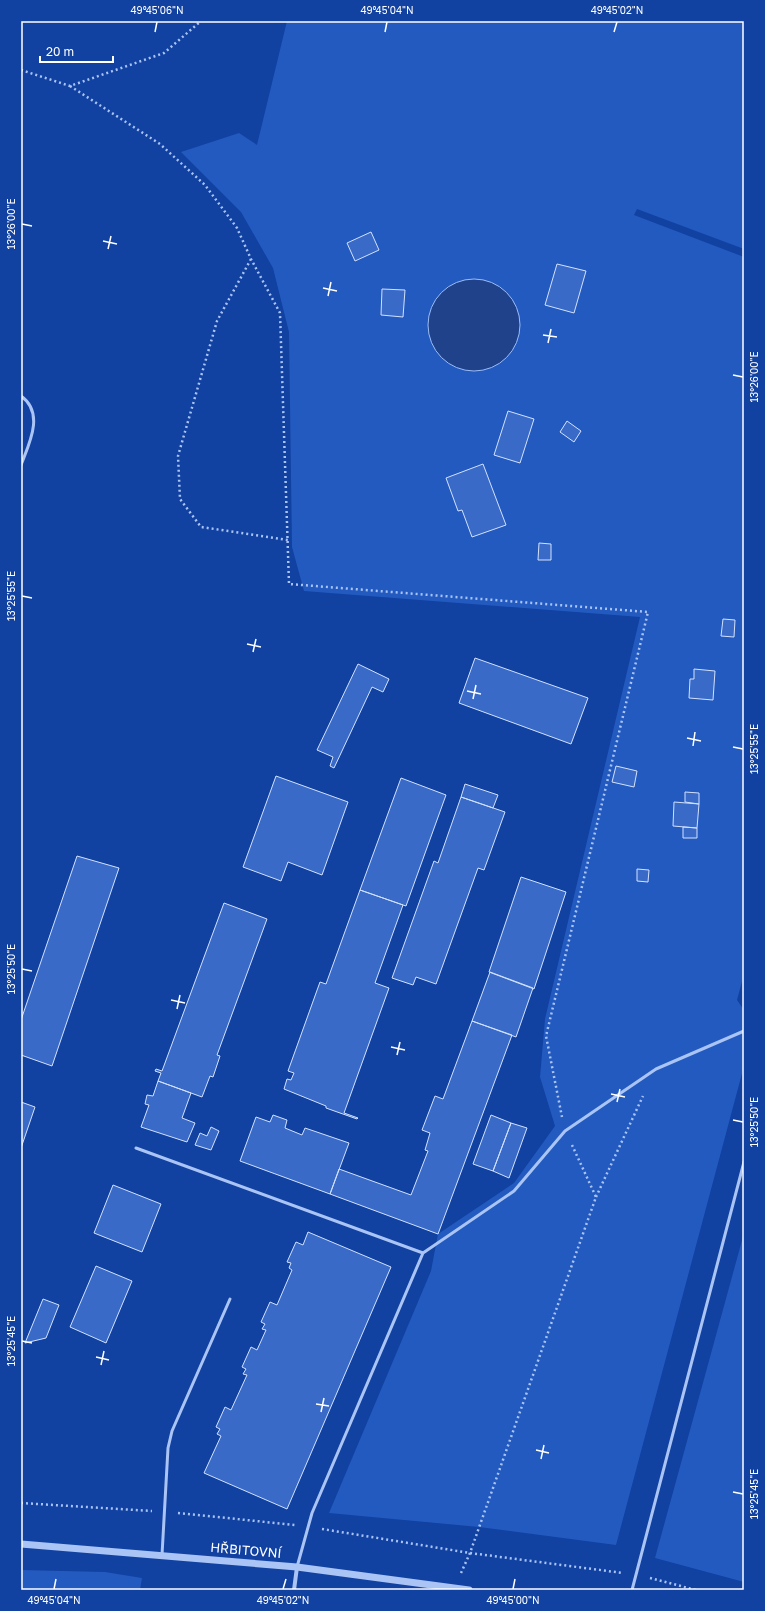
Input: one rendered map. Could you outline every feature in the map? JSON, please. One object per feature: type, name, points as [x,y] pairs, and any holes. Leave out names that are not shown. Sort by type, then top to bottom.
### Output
[{"type":"street","name":"HŘBITOVNÍ","points":[[21,1544],[297,1567],[469,1590]]},
{"type":"street","points":[[294,1590],[297,1567]]},
{"type":"lane","points":[[21,396],[32,409],[35,422],[32,438],[21,465]]},
{"type":"lane","points":[[297,1567],[312,1513],[423,1253],[514,1191],[565,1131],[656,1069],[744,1030]]},
{"type":"lane","points":[[136,1148],[423,1253]]},
{"type":"lane","points":[[632,1590],[744,1162]]},
{"type":"lane","points":[[162,1555],[168,1448],[172,1431],[230,1299]]},
{"type":"path","points":[[70,86],[164,53],[201,21]]},
{"type":"path","points":[[21,70],[70,86],[160,144],[205,185],[237,228],[251,259],[280,313],[289,584],[648,612],[546,1036],[565,1131],[596,1197]]},
{"type":"path","points":[[251,259],[217,321],[178,456],[180,499],[201,527],[288,540]]},
{"type":"path","points":[[453,1589],[470,1553],[596,1197],[656,1069]]},
{"type":"path","points":[[21,1504],[164,1512],[308,1527],[470,1553],[635,1574],[696,1590]]},
{"type":"shaded area","points":[[287,21],[744,21],[744,249],[637,209],[634,215],[744,257],[744,974],[737,1000],[744,1010],[744,1066],[616,1545],[479,1527],[329,1513],[431,1271],[438,1234],[514,1183],[555,1126],[540,1077],[545,1019],[640,617],[304,591],[292,547],[289,332],[273,268],[241,212],[181,152],[239,133],[257,145]]},
{"type":"shaded area","points":[[474,279],[492,283],[506,293],[516,307],[520,325],[516,343],[506,357],[492,367],[474,371],[456,367],[442,357],[432,343],[428,325],[432,307],[442,293],[456,283]]},
{"type":"shaded area","points":[[744,1233],[744,1582],[655,1558]]},
{"type":"shaded area","points":[[21,1570],[105,1572],[142,1578],[140,1590],[21,1590]]},
{"type":"building","points":[[371,232],[379,250],[355,261],[347,243]]},
{"type":"building","points":[[557,264],[586,271],[574,313],[545,305]]},
{"type":"building","points":[[382,289],[405,290],[403,317],[381,315]]},
{"type":"building","points":[[508,411],[534,419],[520,463],[494,455]]},
{"type":"building","points":[[567,421],[581,431],[574,442],[560,432]]},
{"type":"building","points":[[483,464],[506,525],[472,537],[462,510],[458,511],[446,478]]},
{"type":"building","points":[[539,543],[551,544],[551,560],[538,560]]},
{"type":"building","points":[[723,619],[735,620],[734,637],[721,636]]},
{"type":"building","points":[[475,658],[588,698],[571,744],[459,703]]},
{"type":"building","points":[[358,664],[389,679],[383,692],[372,687],[334,768],[330,766],[333,757],[317,750]]},
{"type":"building","points":[[694,669],[715,671],[713,700],[689,698],[690,679],[694,679]]},
{"type":"building","points":[[616,766],[637,771],[634,787],[612,782]]},
{"type":"building","points":[[276,776],[348,802],[322,875],[288,862],[281,881],[243,867]]},
{"type":"building","points":[[401,778],[446,795],[406,906],[360,890]]},
{"type":"building","points":[[465,784],[498,795],[493,808],[461,797]]},
{"type":"building","points":[[685,792],[699,793],[699,804],[685,802]]},
{"type":"building","points":[[461,797],[505,812],[484,870],[478,868],[436,984],[416,977],[413,985],[392,978],[434,861],[438,863]]},
{"type":"building","points":[[674,802],[699,804],[697,828],[673,826]]},
{"type":"building","points":[[683,827],[697,828],[697,838],[683,838]]},
{"type":"building","points":[[77,856],[119,868],[52,1066],[21,1055],[21,1020]]},
{"type":"building","points":[[637,869],[649,870],[648,882],[637,881]]},
{"type":"building","points":[[521,877],[566,892],[534,989],[489,972]]},
{"type":"building","points":[[360,890],[403,905],[375,983],[389,988],[344,1113],[358,1118],[357,1119],[326,1108],[326,1106],[284,1089],[287,1079],[291,1080],[294,1073],[288,1071],[320,982],[326,984]]},
{"type":"building","points":[[224,903],[267,919],[217,1055],[220,1056],[213,1077],[210,1076],[202,1097],[158,1081],[161,1073],[155,1071],[156,1069],[162,1071]]},
{"type":"building","points":[[490,972],[533,988],[516,1037],[472,1021]]},
{"type":"building","points":[[472,1021],[512,1035],[438,1234],[330,1194],[339,1169],[411,1195],[428,1151],[425,1150],[430,1133],[422,1130],[435,1096],[443,1099]]},
{"type":"building","points":[[158,1081],[191,1093],[182,1118],[195,1123],[187,1142],[141,1127],[149,1105],[145,1104],[147,1095],[153,1096]]},
{"type":"building","points":[[21,1102],[35,1107],[21,1148]]},
{"type":"building","points":[[273,1115],[287,1120],[285,1128],[302,1135],[305,1128],[349,1143],[330,1194],[240,1161],[256,1117],[270,1122]]},
{"type":"building","points":[[491,1115],[511,1123],[493,1171],[473,1164]]},
{"type":"building","points":[[511,1123],[527,1128],[509,1178],[493,1171]]},
{"type":"building","points":[[211,1127],[219,1131],[211,1150],[195,1145],[200,1133],[207,1136]]},
{"type":"building","points":[[113,1185],[161,1204],[142,1252],[94,1233]]},
{"type":"building","points":[[308,1232],[391,1267],[287,1509],[204,1473],[221,1436],[217,1434],[220,1429],[216,1427],[225,1407],[231,1410],[247,1375],[243,1374],[246,1369],[242,1367],[251,1347],[257,1350],[266,1330],[262,1329],[265,1324],[261,1322],[270,1302],[277,1305],[292,1270],[289,1268],[291,1263],[287,1262],[296,1242],[303,1245]]},
{"type":"building","points":[[96,1266],[132,1281],[106,1343],[70,1327]]},
{"type":"building","points":[[43,1299],[59,1305],[46,1338],[25,1343]]}]
